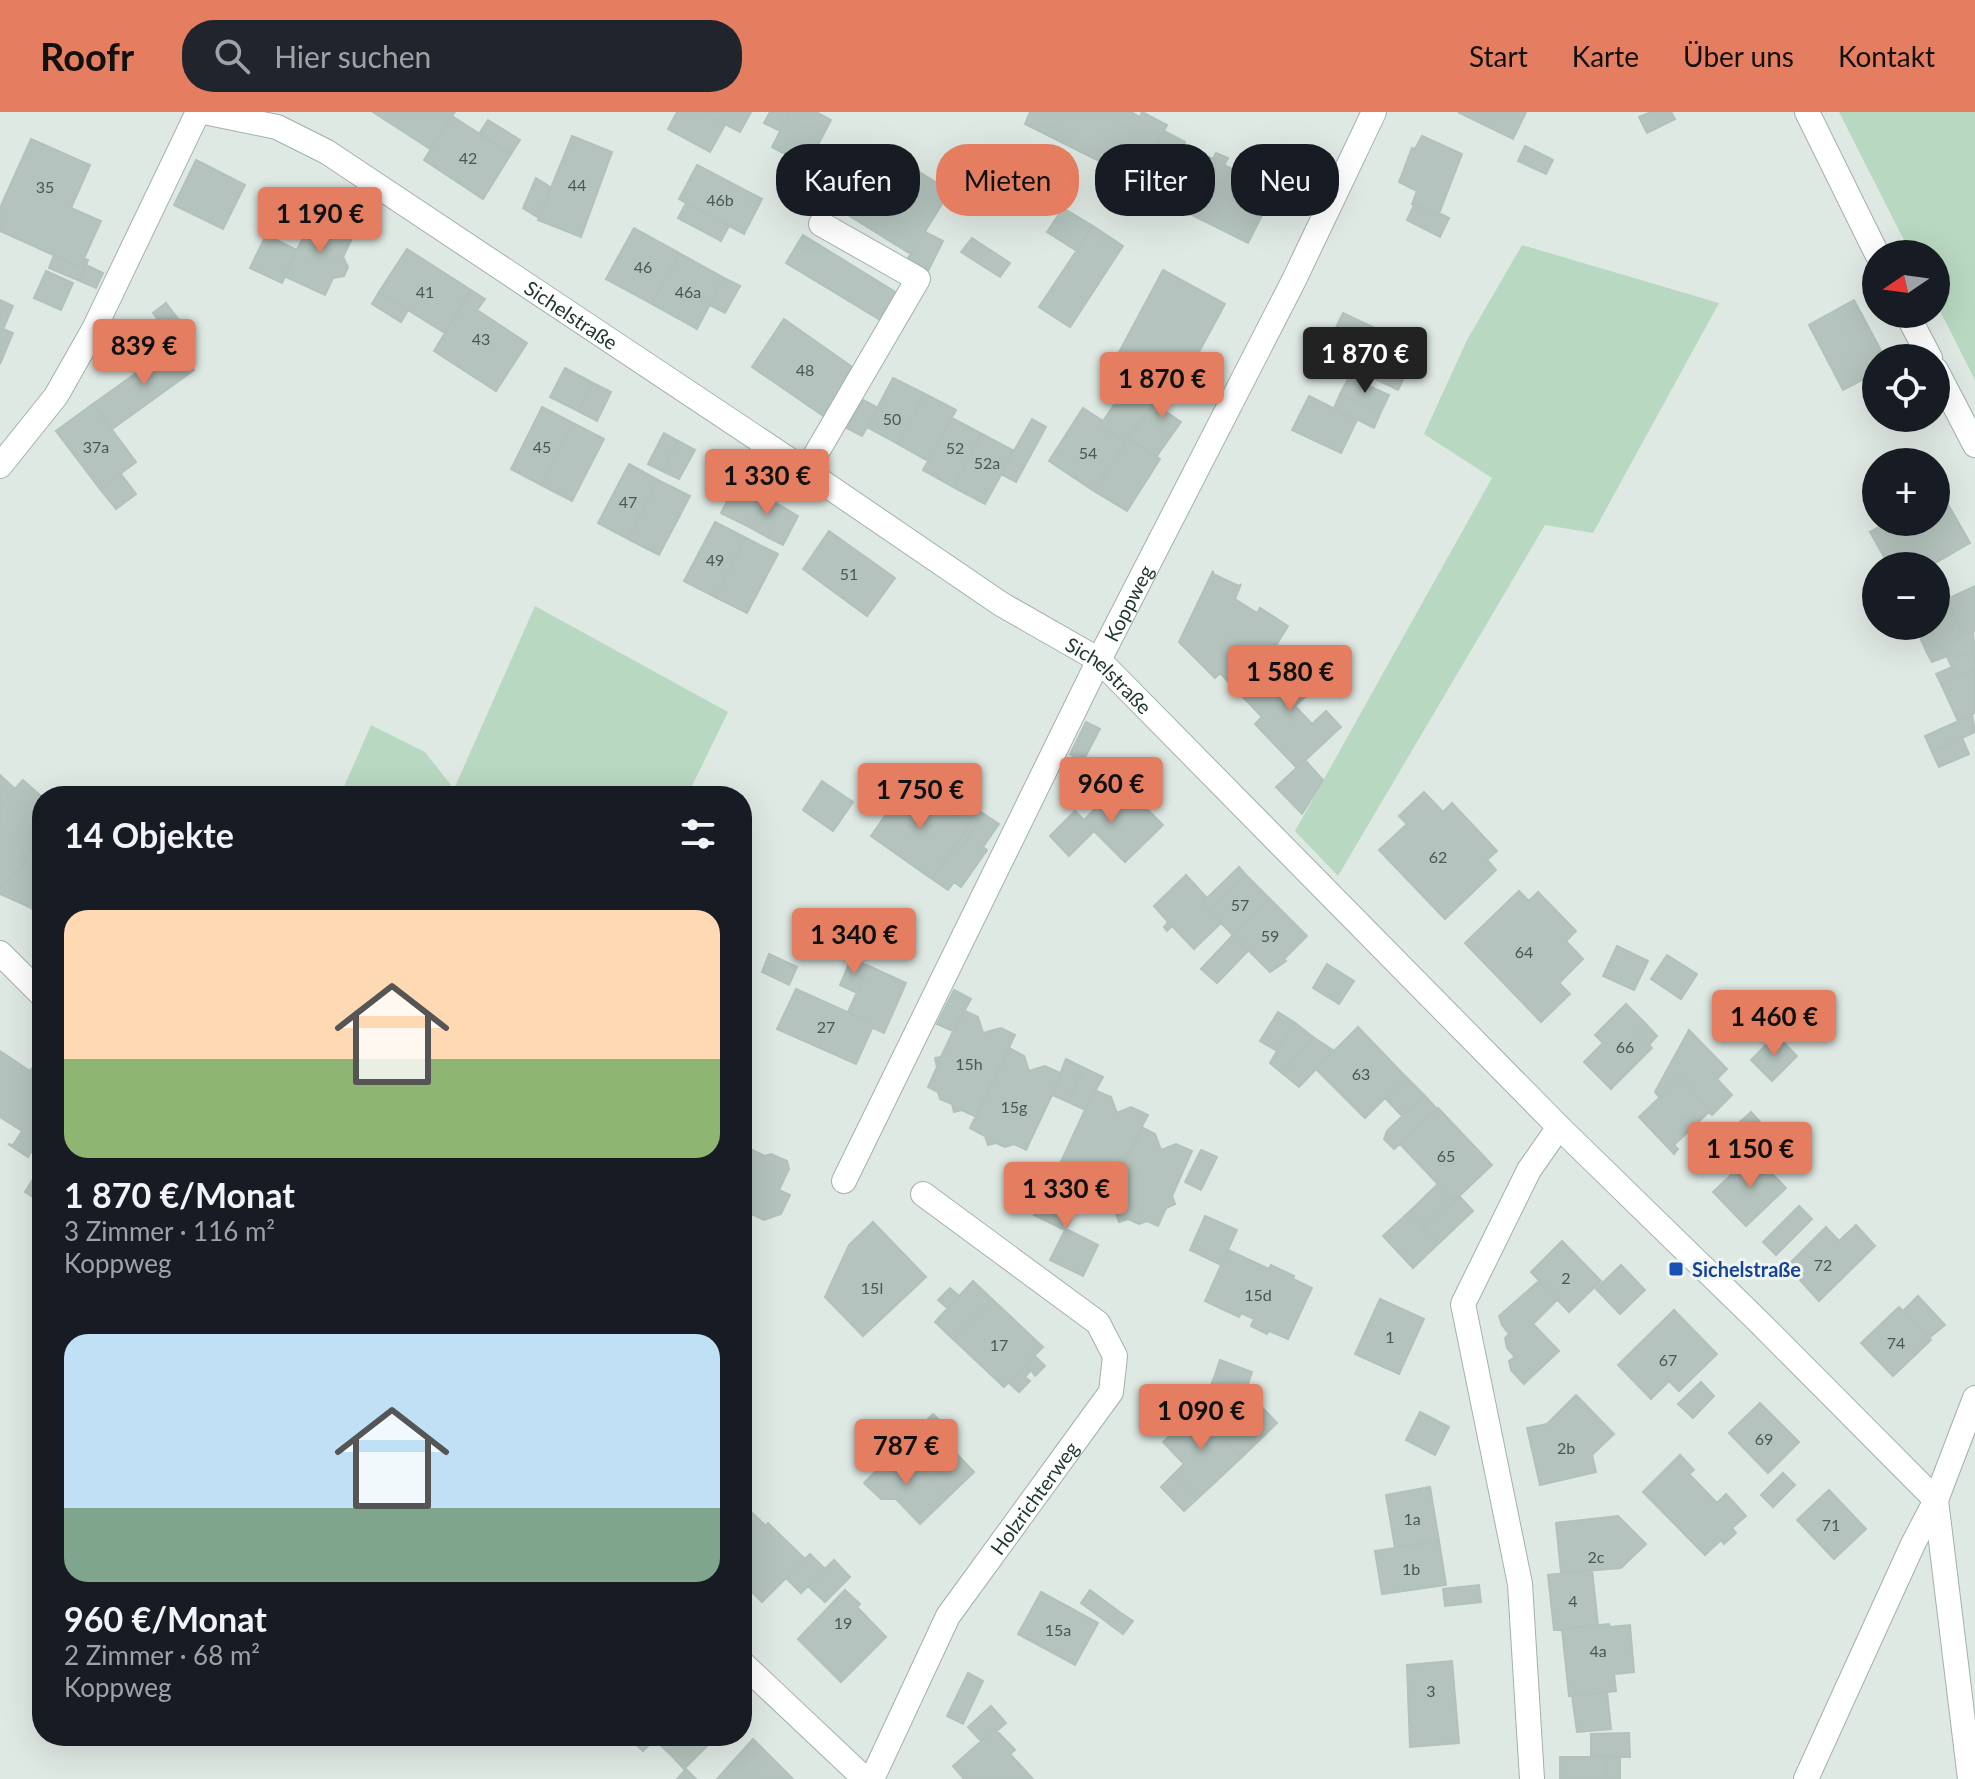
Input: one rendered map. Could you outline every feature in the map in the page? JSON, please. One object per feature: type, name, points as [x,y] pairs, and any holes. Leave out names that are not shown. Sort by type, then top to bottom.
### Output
[{"type":"street","points":[[0,466],[56,396],[94,329],[198,112]]},
{"type":"street","name":"Sichelstraße","points":[[204,112],[277,127],[327,152],[1001,604],[1099,660],[1559,1127],[1936,1500]]},
{"type":"street","name":"Koppweg","points":[[844,1181],[1099,660],[1294,280],[1374,112]]},
{"type":"street","points":[[1807,112],[1870,240]]},
{"type":"street","points":[[806,471],[918,279],[821,224]]},
{"type":"street","points":[[1950,397],[1975,445]]},
{"type":"street","points":[[6,960],[32,985]]},
{"type":"street","points":[[1532,1779],[1520,1584],[1463,1304],[1529,1170],[1559,1127]]},
{"type":"street","name":"Holzrichterweg","points":[[872,1779],[948,1616],[1111,1392],[1115,1356],[1098,1323],[923,1194]]},
{"type":"street","points":[[1806,1779],[1936,1500],[1975,1398]]},
{"type":"street","points":[[1936,1500],[1970,1779]]},
{"type":"street","points":[[752,1672],[865,1779]]},
{"type":"green space","points":[[1839,112],[1975,112],[1975,380],[1949,328],[1950,240],[1904,240]]},
{"type":"green space","points":[[1522,245],[1719,303],[1593,533],[1545,525],[1338,876],[1295,831],[1492,478],[1424,434],[1467,340]]},
{"type":"green space","points":[[535,606],[728,712],[692,786],[455,786]]},
{"type":"green space","points":[[371,725],[425,752],[452,786],[344,786]]},
{"type":"building","points":[[373,112],[455,112],[430,149]]},
{"type":"building","points":[[677,112],[702,112],[725,125],[710,152],[668,129]]},
{"type":"building","points":[[702,112],[751,112],[740,132]]},
{"type":"building","points":[[770,112],[790,112],[780,131],[764,123]]},
{"type":"building","points":[[790,112],[816,112],[831,120],[818,144],[776,144],[776,149],[772,147]]},
{"type":"building","points":[[1030,112],[1131,112],[1140,117],[1142,112],[1167,125],[1158,144],[1095,144],[1095,159],[1079,151],[1079,144],[1065,144],[1025,124]]},
{"type":"building","points":[[1458,112],[1526,112],[1513,139]]},
{"type":"building","points":[[1651,112],[1671,112],[1675,119],[1647,133],[1639,117]]},
{"type":"building","points":[[452,116],[511,154],[483,199],[424,160]]},
{"type":"building","points":[[488,120],[520,140],[511,154],[479,134]]},
{"type":"building","points":[[1164,131],[1185,142],[1184,144],[1158,144]]},
{"type":"building","points":[[572,136],[612,152],[581,237],[538,220]]},
{"type":"building","points":[[1422,136],[1462,154],[1438,216],[1412,204],[1417,191],[1399,182],[1412,148],[1415,149]]},
{"type":"building","points":[[31,139],[90,165],[71,208],[101,221],[80,267],[0,231],[0,208]]},
{"type":"building","points":[[1525,146],[1553,160],[1546,174],[1518,161]]},
{"type":"building","points":[[1216,153],[1228,158],[1224,165],[1231,168],[1231,216],[1262,216],[1248,243],[1194,216],[1215,216]]},
{"type":"building","points":[[196,160],[245,185],[223,229],[174,205]]},
{"type":"building","points":[[697,165],[762,199],[744,234],[679,199]]},
{"type":"building","points":[[920,172],[936,182],[936,214],[911,254],[850,216],[920,216]]},
{"type":"building","points":[[536,178],[550,187],[539,218],[523,208]]},
{"type":"building","points":[[686,203],[729,226],[721,241],[678,218]]},
{"type":"building","points":[[1414,205],[1449,218],[1440,237],[1407,220]]},
{"type":"building","points":[[316,211],[333,219],[331,223],[354,234],[343,257],[348,267],[344,276],[333,278],[325,295],[284,276]]},
{"type":"building","points":[[1058,216],[1076,216],[1093,226],[1077,251],[1047,232]]},
{"type":"building","points":[[1093,226],[1123,246],[1070,327],[1039,307]]},
{"type":"building","points":[[634,228],[679,253],[652,304],[606,279]]},
{"type":"building","points":[[925,232],[943,241],[928,271],[908,258]]},
{"type":"building","points":[[266,235],[297,250],[282,283],[250,268]]},
{"type":"building","points":[[803,235],[897,293],[880,320],[786,263]]},
{"type":"building","points":[[972,238],[1010,263],[1000,277],[961,252]]},
{"type":"building","points":[[407,249],[471,290],[445,333],[379,292]]},
{"type":"building","points":[[679,253],[724,278],[697,329],[652,304]]},
{"type":"building","points":[[54,255],[80,267],[85,259],[88,260],[80,281],[49,268]]},
{"type":"building","points":[[86,265],[103,273],[96,288],[80,281]]},
{"type":"building","points":[[1163,270],[1225,304],[1179,389],[1117,356]]},
{"type":"building","points":[[46,271],[73,283],[61,310],[34,298]]},
{"type":"building","points":[[724,278],[740,286],[725,313],[710,305]]},
{"type":"building","points":[[471,290],[485,299],[477,310],[527,343],[496,391],[434,351]]},
{"type":"building","points":[[379,292],[408,310],[401,322],[372,304]]},
{"type":"building","points":[[0,300],[13,306],[3,329],[13,333],[0,364]]},
{"type":"building","points":[[1854,300],[1862,315],[1862,328],[1869,328],[1878,344],[1862,344],[1862,380],[1843,390],[1809,325]]},
{"type":"building","points":[[166,303],[186,329],[173,339],[153,313]]},
{"type":"building","points":[[1343,313],[1418,349],[1398,390],[1323,354]]},
{"type":"building","points":[[784,319],[858,371],[825,417],[752,367]]},
{"type":"building","points":[[177,344],[194,370],[112,429],[93,404]]},
{"type":"building","points":[[565,368],[593,383],[578,411],[550,397]]},
{"type":"building","points":[[1349,377],[1389,395],[1380,414],[1340,394]]},
{"type":"building","points":[[893,378],[925,394],[898,444],[867,427]]},
{"type":"building","points":[[593,383],[611,392],[597,421],[578,411]]},
{"type":"building","points":[[1127,385],[1153,403],[1125,442],[1100,426]]},
{"type":"building","points":[[925,394],[956,410],[928,461],[898,444]]},
{"type":"building","points":[[1340,394],[1380,414],[1374,428],[1334,408]]},
{"type":"building","points":[[1309,396],[1357,420],[1341,453],[1292,430]]},
{"type":"building","points":[[863,400],[878,408],[862,436],[847,428]]},
{"type":"building","points":[[1153,403],[1181,422],[1171,436],[1144,418]]},
{"type":"building","points":[[93,404],[136,462],[100,489],[56,431]]},
{"type":"building","points":[[542,407],[573,423],[541,485],[511,469]]},
{"type":"building","points":[[1083,408],[1103,421],[1100,426],[1125,442],[1129,438],[1094,491],[1049,461]]},
{"type":"building","points":[[952,418],[982,434],[953,487],[923,470]]},
{"type":"building","points":[[1144,418],[1171,436],[1156,457],[1129,438]]},
{"type":"building","points":[[1032,419],[1046,427],[1016,482],[1001,474]]},
{"type":"building","points":[[573,423],[604,439],[572,501],[541,485]]},
{"type":"building","points":[[664,433],[678,441],[662,471],[648,464]]},
{"type":"building","points":[[982,434],[1014,451],[985,504],[953,487]]},
{"type":"building","points":[[1129,438],[1160,459],[1127,511],[1094,491]]},
{"type":"building","points":[[678,441],[695,450],[679,479],[662,471]]},
{"type":"building","points":[[629,464],[658,480],[628,539],[598,523]]},
{"type":"building","points":[[121,474],[136,494],[116,509],[100,489]]},
{"type":"building","points":[[658,480],[690,496],[659,555],[628,539]]},
{"type":"building","points":[[736,483],[765,498],[751,528],[721,513]]},
{"type":"building","points":[[765,498],[783,507],[767,537],[751,528]]},
{"type":"building","points":[[783,507],[798,516],[783,545],[767,537]]},
{"type":"building","points":[[1950,508],[1970,543],[1950,554],[1950,552],[1916,552],[1906,536],[1950,536]]},
{"type":"building","points":[[715,522],[746,538],[715,597],[684,581]]},
{"type":"building","points":[[829,531],[895,578],[867,616],[803,569]]},
{"type":"building","points":[[1872,536],[1906,536],[1916,552],[1881,552]]},
{"type":"building","points":[[746,538],[778,554],[747,613],[715,597]]},
{"type":"building","points":[[1213,571],[1213,574],[1239,586],[1241,584],[1235,599],[1257,613],[1260,608],[1288,626],[1244,698],[1220,673],[1215,678],[1179,642]]},
{"type":"building","points":[[1975,586],[1975,631],[1963,636],[1950,606],[1950,598]]},
{"type":"building","points":[[1950,606],[1963,636],[1927,653],[1921,640],[1950,640]]},
{"type":"building","points":[[1973,632],[1975,650],[1949,661],[1942,646]]},
{"type":"building","points":[[1942,646],[1947,656],[1932,662],[1927,653]]},
{"type":"building","points":[[1975,650],[1975,669],[1956,677],[1949,661]]},
{"type":"building","points":[[1303,661],[1322,682],[1295,706],[1312,724],[1326,711],[1341,727],[1297,768],[1255,724],[1262,717],[1244,698],[1263,666],[1280,684]]},
{"type":"building","points":[[1952,667],[1956,677],[1941,684],[1936,674]]},
{"type":"building","points":[[1975,669],[1975,713],[1958,721],[1941,684]]},
{"type":"building","points":[[1972,715],[1975,732],[1932,752],[1925,736]]},
{"type":"building","points":[[1086,722],[1100,729],[1083,761],[1070,754]]},
{"type":"building","points":[[1962,738],[1969,754],[1939,767],[1932,752]]},
{"type":"building","points":[[1305,760],[1323,780],[1302,814],[1276,787]]},
{"type":"building","points":[[0,775],[15,789],[0,805]]},
{"type":"building","points":[[23,780],[32,788],[32,847],[21,859],[25,862],[0,889],[0,805]]},
{"type":"building","points":[[822,781],[853,802],[833,831],[803,810]]},
{"type":"building","points":[[908,783],[969,826],[932,879],[871,836]]},
{"type":"building","points":[[1121,783],[1163,825],[1125,862],[1094,831],[1069,856],[1050,836],[1075,811],[1084,820]]},
{"type":"building","points":[[1424,792],[1443,812],[1452,803],[1497,851],[1487,860],[1496,870],[1445,919],[1379,850],[1407,824],[1399,816]]},
{"type":"building","points":[[961,798],[984,814],[955,856],[950,853],[969,826],[950,813]]},
{"type":"building","points":[[984,814],[999,824],[983,847],[987,850],[961,887],[954,882],[948,890],[932,879],[950,853],[955,856]]},
{"type":"building","points":[[32,847],[32,895],[27,906],[0,894],[0,889],[25,862],[21,859]]},
{"type":"building","points":[[1239,867],[1246,875],[1210,910],[1202,903]]},
{"type":"building","points":[[1186,875],[1207,898],[1202,903],[1221,923],[1194,949],[1172,926],[1167,931],[1164,927],[1168,922],[1154,906]]},
{"type":"building","points":[[1246,875],[1270,899],[1233,935],[1209,911]]},
{"type":"building","points":[[1519,891],[1529,901],[1538,892],[1576,931],[1566,941],[1583,959],[1559,983],[1570,994],[1541,1022],[1465,943]]},
{"type":"building","points":[[1270,899],[1307,936],[1284,959],[1286,961],[1270,972],[1233,935]]},
{"type":"building","points":[[1233,935],[1248,951],[1217,983],[1201,969]]},
{"type":"building","points":[[1617,946],[1648,961],[1634,990],[1603,976]]},
{"type":"building","points":[[769,954],[797,967],[789,985],[762,972]]},
{"type":"building","points":[[1667,955],[1697,974],[1681,999],[1651,979]]},
{"type":"building","points":[[851,959],[869,966],[857,993],[840,985]]},
{"type":"building","points":[[1327,964],[1354,981],[1339,1004],[1313,988]]},
{"type":"building","points":[[869,966],[906,983],[884,1033],[873,1028],[874,1024],[848,1012]]},
{"type":"building","points":[[796,989],[874,1024],[856,1064],[777,1029]]},
{"type":"building","points":[[954,990],[971,999],[953,1031],[937,1024]]},
{"type":"building","points":[[1626,1004],[1645,1023],[1636,1032],[1652,1048],[1611,1089],[1584,1062],[1603,1043],[1595,1035]]},
{"type":"building","points":[[963,1010],[978,1017],[983,1033],[1001,1028],[1015,1035],[976,1117],[962,1110],[954,1112],[952,1104],[940,1099],[938,1092],[928,1087],[937,1067],[935,1058],[941,1057]]},
{"type":"building","points":[[1278,1012],[1294,1022],[1277,1051],[1260,1041]]},
{"type":"building","points":[[1294,1022],[1313,1037],[1282,1073],[1270,1063]]},
{"type":"building","points":[[1645,1023],[1657,1036],[1649,1045],[1636,1032]]},
{"type":"building","points":[[1358,1027],[1406,1077],[1365,1118],[1316,1069]]},
{"type":"building","points":[[1689,1030],[1727,1069],[1717,1079],[1732,1095],[1712,1115],[1711,1110],[1680,1078],[1660,1098],[1655,1092]]},
{"type":"building","points":[[1776,1035],[1797,1056],[1772,1081],[1751,1060]]},
{"type":"building","points":[[1313,1037],[1334,1051],[1299,1087],[1282,1073]]},
{"type":"building","points":[[1009,1048],[1024,1056],[1029,1071],[1045,1066],[1062,1074],[1026,1150],[1014,1144],[1005,1147],[996,1143],[988,1145],[985,1136],[970,1128]]},
{"type":"building","points":[[0,1051],[30,1071],[32,1068],[32,1150],[28,1157],[8,1144],[13,1145],[22,1131],[0,1117]]},
{"type":"building","points":[[1066,1059],[1084,1068],[1068,1102],[1052,1095]]},
{"type":"building","points":[[1084,1068],[1103,1077],[1085,1110],[1068,1102]]},
{"type":"building","points":[[1406,1077],[1424,1095],[1402,1116],[1385,1098]]},
{"type":"building","points":[[1680,1078],[1711,1110],[1674,1145],[1678,1149],[1674,1154],[1639,1117]]},
{"type":"building","points":[[1094,1090],[1111,1097],[1117,1113],[1131,1107],[1148,1115],[1107,1193],[1095,1187],[1086,1191],[1082,1181],[1060,1164]]},
{"type":"building","points":[[1424,1095],[1437,1109],[1394,1149],[1384,1139],[1387,1131]]},
{"type":"building","points":[[1438,1108],[1492,1165],[1454,1201],[1400,1144]]},
{"type":"building","points":[[1751,1112],[1763,1125],[1740,1148],[1727,1134]]},
{"type":"building","points":[[1143,1128],[1155,1134],[1161,1150],[1176,1144],[1192,1151],[1172,1196],[1175,1204],[1166,1208],[1158,1226],[1128,1219],[1119,1222],[1116,1213],[1101,1205]]},
{"type":"building","points":[[752,1150],[787,1161],[789,1169],[779,1190],[790,1195],[781,1214],[764,1220],[752,1214]]},
{"type":"building","points":[[1201,1150],[1217,1157],[1201,1190],[1185,1182]]},
{"type":"building","points":[[1753,1154],[1786,1188],[1746,1226],[1713,1192]]},
{"type":"building","points":[[32,1181],[32,1197],[25,1192]]},
{"type":"building","points":[[1051,1183],[1082,1198],[1066,1229],[1098,1245],[1083,1276],[1050,1260],[1065,1230],[1034,1215]]},
{"type":"building","points":[[1438,1184],[1454,1201],[1424,1229],[1409,1212]]},
{"type":"building","points":[[1459,1196],[1473,1211],[1438,1244],[1424,1229]]},
{"type":"building","points":[[1799,1206],[1812,1219],[1776,1255],[1763,1242]]},
{"type":"building","points":[[1409,1212],[1438,1244],[1413,1268],[1383,1236]]},
{"type":"building","points":[[1205,1216],[1237,1230],[1221,1265],[1190,1250]]},
{"type":"building","points":[[873,1222],[926,1277],[863,1336],[825,1297],[849,1245]]},
{"type":"building","points":[[1856,1225],[1875,1246],[1819,1301],[1787,1266],[1826,1227],[1839,1241]]},
{"type":"building","points":[[1562,1241],[1601,1281],[1569,1312],[1531,1272]]},
{"type":"building","points":[[1228,1250],[1269,1269],[1271,1265],[1312,1288],[1288,1339],[1269,1331],[1267,1334],[1251,1326],[1254,1319],[1241,1313],[1239,1317],[1205,1301]]},
{"type":"building","points":[[1621,1265],[1645,1290],[1620,1314],[1596,1289]]},
{"type":"building","points":[[973,1281],[992,1299],[954,1340],[935,1322]]},
{"type":"building","points":[[1539,1281],[1557,1300],[1533,1324],[1559,1351],[1524,1384],[1511,1370],[1509,1361],[1515,1357],[1507,1348],[1505,1338],[1509,1334],[1499,1316]]},
{"type":"building","points":[[950,1288],[959,1296],[947,1308],[938,1300]]},
{"type":"building","points":[[1918,1296],[1945,1325],[1929,1338],[1903,1311]]},
{"type":"building","points":[[992,1299],[1043,1347],[1004,1387],[954,1340]]},
{"type":"building","points":[[1380,1299],[1424,1319],[1399,1374],[1355,1354]]},
{"type":"building","points":[[1899,1307],[1931,1340],[1893,1376],[1861,1343]]},
{"type":"building","points":[[1674,1310],[1717,1354],[1679,1391],[1669,1381],[1651,1399],[1618,1365]]},
{"type":"building","points":[[1035,1356],[1045,1366],[1035,1376],[1031,1370],[1025,1377],[1030,1381],[1019,1392],[1009,1383]]},
{"type":"building","points":[[1220,1360],[1252,1372],[1247,1387],[1215,1375]]},
{"type":"building","points":[[1215,1375],[1247,1387],[1241,1402],[1209,1390]]},
{"type":"building","points":[[1701,1382],[1714,1396],[1693,1418],[1678,1404]]},
{"type":"building","points":[[1576,1395],[1614,1434],[1592,1455],[1596,1472],[1540,1485],[1527,1428],[1547,1424]]},
{"type":"building","points":[[1253,1398],[1277,1423],[1241,1458],[1217,1433]]},
{"type":"building","points":[[1206,1401],[1216,1411],[1206,1421],[1241,1458],[1197,1499],[1173,1475],[1184,1464],[1163,1442]]},
{"type":"building","points":[[1760,1403],[1799,1442],[1768,1473],[1729,1433]]},
{"type":"building","points":[[1420,1412],[1449,1427],[1435,1455],[1406,1440]]},
{"type":"building","points":[[933,1414],[949,1430],[949,1446],[974,1472],[948,1497],[898,1449]]},
{"type":"building","points":[[898,1449],[948,1497],[920,1524],[896,1499],[881,1499],[864,1483]]},
{"type":"building","points":[[1680,1455],[1694,1470],[1689,1474],[1717,1503],[1726,1494],[1746,1516],[1732,1528],[1736,1533],[1724,1544],[1721,1540],[1705,1555],[1643,1492]]},
{"type":"building","points":[[1783,1473],[1795,1485],[1773,1507],[1761,1495]]},
{"type":"building","points":[[1173,1475],[1197,1499],[1184,1511],[1161,1487]]},
{"type":"building","points":[[1430,1487],[1439,1541],[1395,1548],[1386,1495]]},
{"type":"building","points":[[1829,1490],[1866,1529],[1834,1559],[1797,1520]]},
{"type":"building","points":[[752,1513],[766,1526],[768,1523],[805,1559],[762,1602],[752,1592]]},
{"type":"building","points":[[1618,1516],[1646,1544],[1621,1568],[1561,1573],[1556,1523]]},
{"type":"building","points":[[1439,1541],[1446,1585],[1382,1594],[1375,1551]]},
{"type":"building","points":[[810,1554],[825,1569],[801,1593],[786,1578]]},
{"type":"building","points":[[834,1560],[850,1577],[825,1602],[808,1586]]},
{"type":"building","points":[[1592,1570],[1598,1625],[1554,1630],[1548,1575]]},
{"type":"building","points":[[1479,1585],[1481,1602],[1445,1606],[1443,1589]]},
{"type":"building","points":[[845,1590],[886,1637],[841,1682],[798,1639]]},
{"type":"building","points":[[1090,1590],[1118,1611],[1108,1623],[1081,1603]]},
{"type":"building","points":[[1041,1592],[1098,1623],[1075,1665],[1018,1634]]},
{"type":"building","points":[[1118,1611],[1133,1621],[1123,1634],[1108,1623]]},
{"type":"building","points":[[1609,1624],[1610,1627],[1630,1625],[1634,1672],[1614,1674],[1616,1691],[1569,1696],[1562,1629]]},
{"type":"building","points":[[1452,1661],[1459,1743],[1410,1747],[1407,1665]]},
{"type":"building","points":[[968,1673],[983,1681],[963,1724],[947,1716]]},
{"type":"building","points":[[1607,1692],[1611,1729],[1577,1732],[1572,1696]]},
{"type":"building","points":[[991,1706],[1006,1723],[981,1741],[968,1727]]},
{"type":"building","points":[[995,1729],[1015,1750],[1010,1754],[1033,1779],[964,1779],[953,1766]]},
{"type":"building","points":[[1629,1733],[1630,1757],[1591,1756],[1591,1734]]},
{"type":"building","points":[[752,1740],[793,1779],[717,1779],[747,1746],[752,1746]]},
{"type":"building","points":[[661,1746],[682,1746],[672,1756]]},
{"type":"building","points":[[682,1746],[707,1746],[684,1769],[672,1756]]},
{"type":"building","points":[[1560,1757],[1605,1757],[1606,1779],[1560,1779]]},
{"type":"building","points":[[1606,1758],[1620,1758],[1620,1779],[1606,1779]]},
{"type":"building","points":[[686,1769],[696,1779],[677,1779]]},
{"type":"place","name":"Sichelstraße","points":[[1676,1269]]}]
